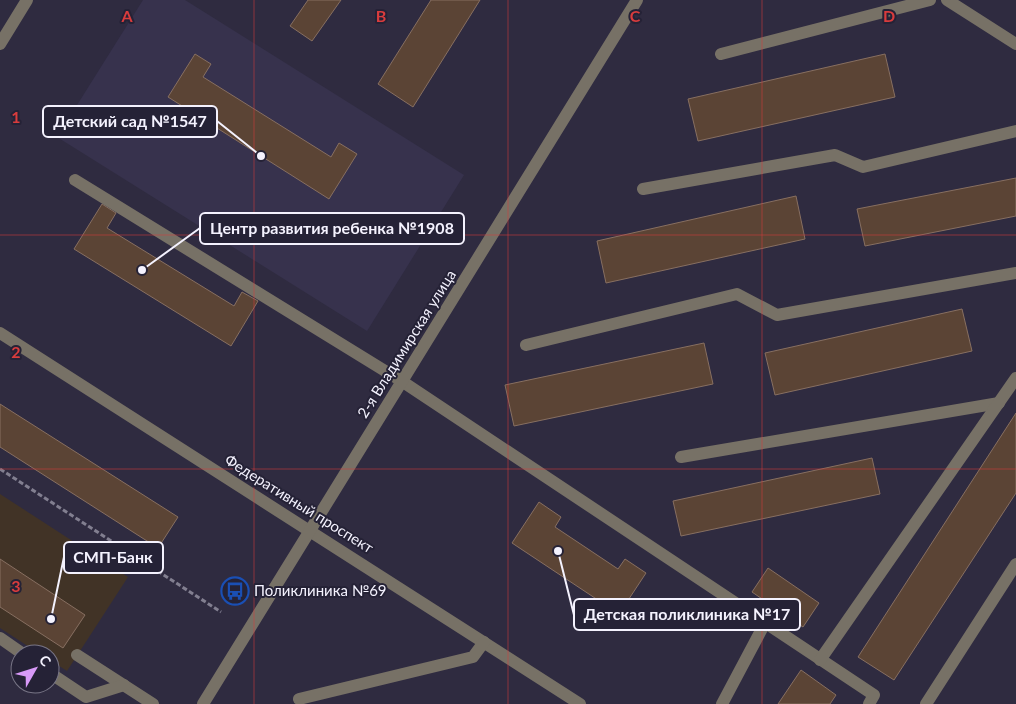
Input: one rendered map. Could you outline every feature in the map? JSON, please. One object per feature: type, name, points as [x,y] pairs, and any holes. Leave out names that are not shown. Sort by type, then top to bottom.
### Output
[{"type":"street","points":[[0,44],[28,0]]},
{"type":"street","name":"2-я Владимирская улица","points":[[203,704],[311,532],[637,0]]},
{"type":"street","points":[[720,54],[930,0]]},
{"type":"street","points":[[947,0],[1016,44]]},
{"type":"street","points":[[643,189],[835,155],[863,167],[1016,131]]},
{"type":"street","points":[[75,180],[403,382],[874,695],[869,704]]},
{"type":"street","points":[[526,345],[737,294],[777,315],[1016,273]]},
{"type":"street","name":"Федеративный проспект","points":[[0,333],[484,642],[563,700],[580,704]]},
{"type":"street","points":[[820,660],[1016,378]]},
{"type":"street","points":[[681,457],[999,403]]},
{"type":"street","points":[[926,704],[1016,564]]},
{"type":"street","points":[[722,704],[765,623]]},
{"type":"street","points":[[299,700],[473,657],[484,642]]},
{"type":"street","points":[[77,655],[153,704]]},
{"type":"street","points":[[60,679],[86,697],[124,686]]},
{"type":"path","points":[[0,469],[221,612]]},
{"type":"shaded area","points":[[143,0],[185,0],[464,175],[367,331],[57,137]]},
{"type":"shaded area","points":[[0,494],[128,577],[67,671],[60,666],[60,644],[25,644],[0,628]]},
{"type":"building","points":[[308,0],[341,0],[312,41],[290,26]]},
{"type":"building","points":[[431,0],[480,0],[413,107],[378,84]]},
{"type":"building","points":[[195,54],[211,64],[203,77],[331,157],[339,143],[357,154],[329,199],[168,97]]},
{"type":"building","points":[[885,54],[895,97],[698,141],[688,99]]},
{"type":"building","points":[[1016,178],[1016,216],[865,246],[857,209]]},
{"type":"building","points":[[796,196],[805,239],[606,283],[597,241]]},
{"type":"building","points":[[102,204],[116,213],[107,228],[234,306],[242,292],[258,301],[231,346],[74,249]]},
{"type":"building","points":[[962,309],[972,351],[775,395],[765,353]]},
{"type":"building","points":[[704,343],[713,384],[514,426],[505,385]]},
{"type":"building","points":[[0,404],[178,517],[158,548],[0,447]]},
{"type":"building","points":[[1016,413],[1016,493],[894,680],[858,657]]},
{"type":"building","points":[[872,458],[880,494],[681,536],[673,501]]},
{"type":"building","points":[[539,502],[561,517],[555,527],[618,569],[625,559],[646,573],[619,614],[512,543]]},
{"type":"building","points":[[0,559],[85,615],[63,648],[60,644],[57,644],[0,607]]},
{"type":"building","points":[[768,568],[819,603],[803,627],[752,592]]},
{"type":"building","points":[[801,670],[836,695],[830,704],[778,704]]},
{"type":"place","name":"Детский сад №1547","points":[[261,156]]},
{"type":"place","name":"Центр развития ребенка №1908","points":[[142,270]]},
{"type":"place","name":"Детская поликлиника №17","points":[[558,551]]},
{"type":"place","name":"Поликлиника №69","points":[[235,591]]},
{"type":"place","name":"СМП-Банк","points":[[51,619]]}]
